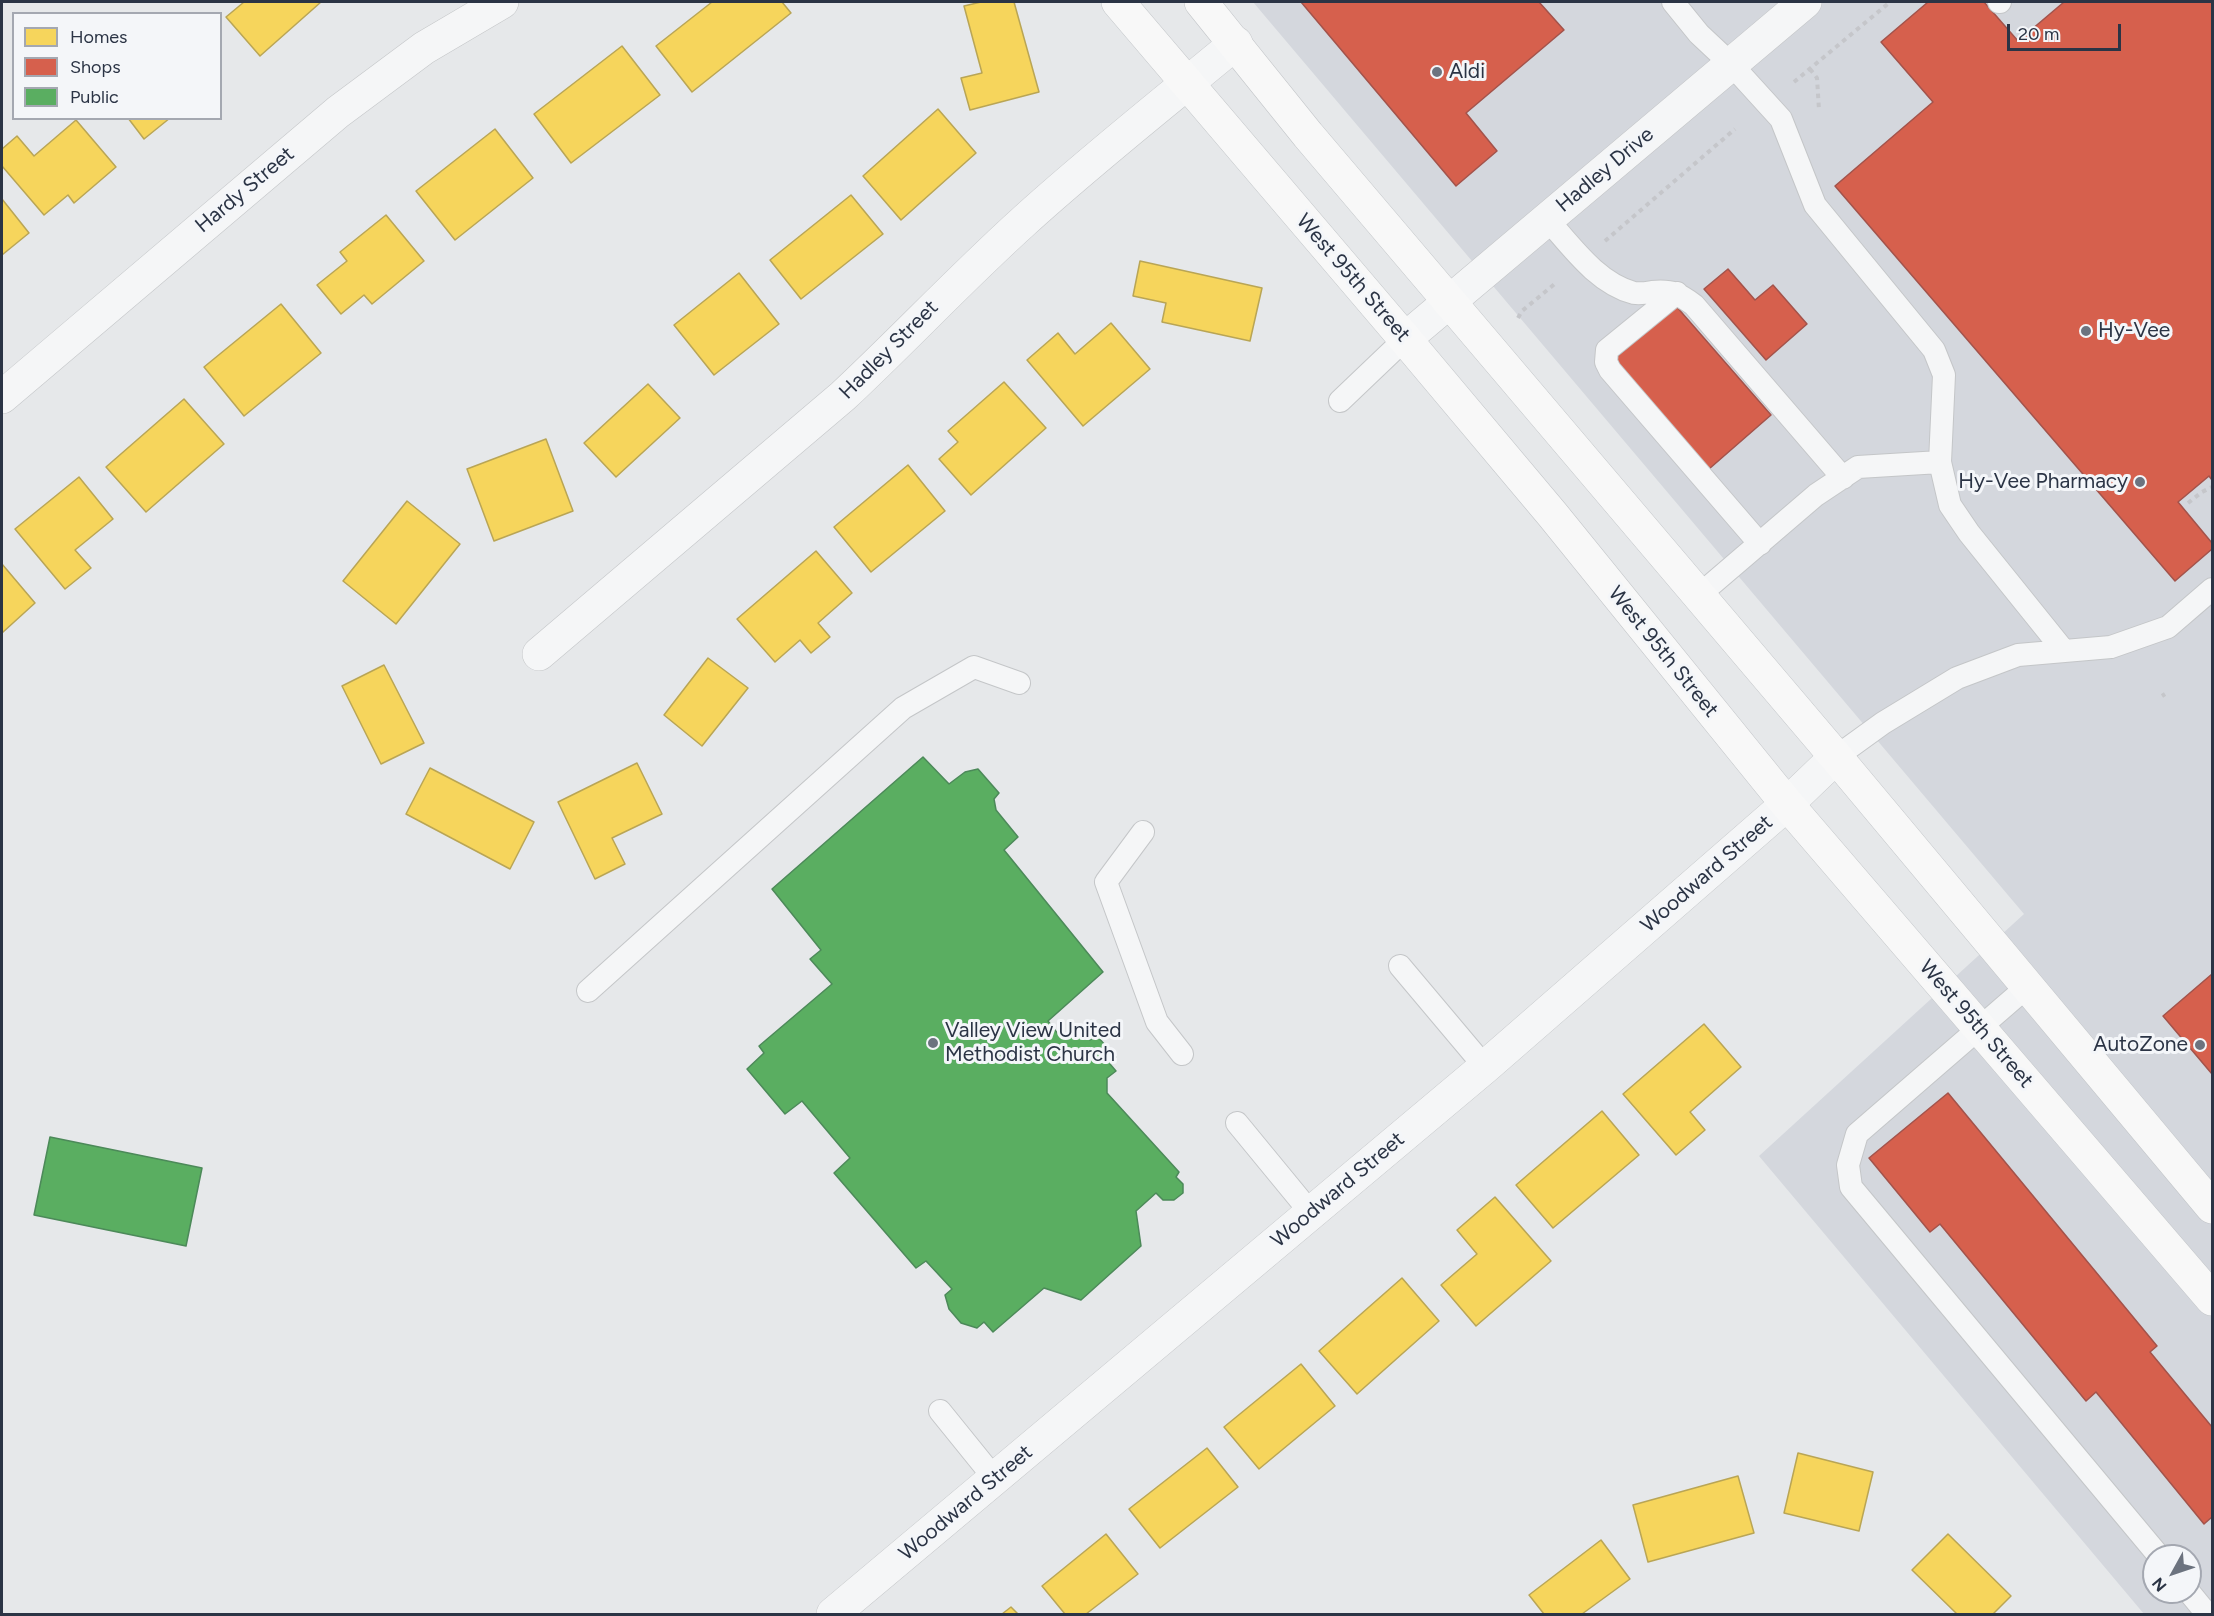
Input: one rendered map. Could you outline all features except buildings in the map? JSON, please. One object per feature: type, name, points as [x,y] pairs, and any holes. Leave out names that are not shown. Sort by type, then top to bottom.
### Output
[{"type":"main road","name":"West 95th Street","points":[[1118,2],[1552,514],[1787,804],[2212,1299]]},
{"type":"main road","points":[[1201,2],[1308,135],[1836,757],[2212,1207]]},
{"type":"street","name":"Hardy Street","points":[[2,397],[338,112],[424,48],[502,2]]},
{"type":"street","name":"Hadley Drive","points":[[1405,339],[1805,2]]},
{"type":"street","name":"Hadley Street","points":[[539,654],[843,396],[954,286],[1025,220],[1236,43]]},
{"type":"street","name":"Woodward Street","points":[[833,1614],[1485,1067],[1787,804],[1836,757]]},
{"type":"lane","points":[[1673,2],[1780,119],[1815,205],[1934,350],[1944,375],[1940,462],[1950,505],[2064,651]]},
{"type":"lane","points":[[1547,219],[1583,260],[1615,287],[1638,294],[1677,292],[1694,305],[1843,478]]},
{"type":"lane","points":[[1677,292],[1607,350],[1606,362],[1610,370],[1760,544]]},
{"type":"lane","points":[[1340,401],[1405,339]]},
{"type":"lane","points":[[1698,596],[1816,495],[1858,467],[1940,462]]},
{"type":"lane","points":[[1836,757],[1883,723],[1957,678],[2018,655],[2111,647],[2168,627],[2212,589]]},
{"type":"lane","points":[[588,991],[903,708],[974,667],[1019,683]]},
{"type":"lane","points":[[1143,832],[1106,882],[1157,1022],[1182,1054]]},
{"type":"lane","points":[[1400,966],[1485,1067]]},
{"type":"lane","points":[[2028,986],[1857,1134],[1848,1165],[1851,1187],[2149,1544]]},
{"type":"lane","points":[[1237,1123],[1311,1213]]},
{"type":"lane","points":[[940,1411],[995,1479]]},
{"type":"path","points":[[1794,82],[1890,2]]},
{"type":"path","points":[[1810,69],[1817,78],[1819,110]]},
{"type":"path","points":[[1602,243],[1735,129]]},
{"type":"path","points":[[1518,318],[1522,311],[1557,282]]},
{"type":"path","points":[[2188,503],[2202,492],[2212,488]]},
{"type":"shaded area","points":[[1253,2],[2212,2],[2212,1614],[2144,1614],[1759,1156],[2024,914]]},
{"type":"place","name":"Aldi","points":[[1437,72]]},
{"type":"place","name":"Hy-Vee","points":[[2086,331]]},
{"type":"place","name":"Hy-Vee Pharmacy","points":[[2140,482]]},
{"type":"place","name":"Valley View United Methodist Church","points":[[933,1043]]},
{"type":"place","name":"AutoZone","points":[[2200,1045]]}]
